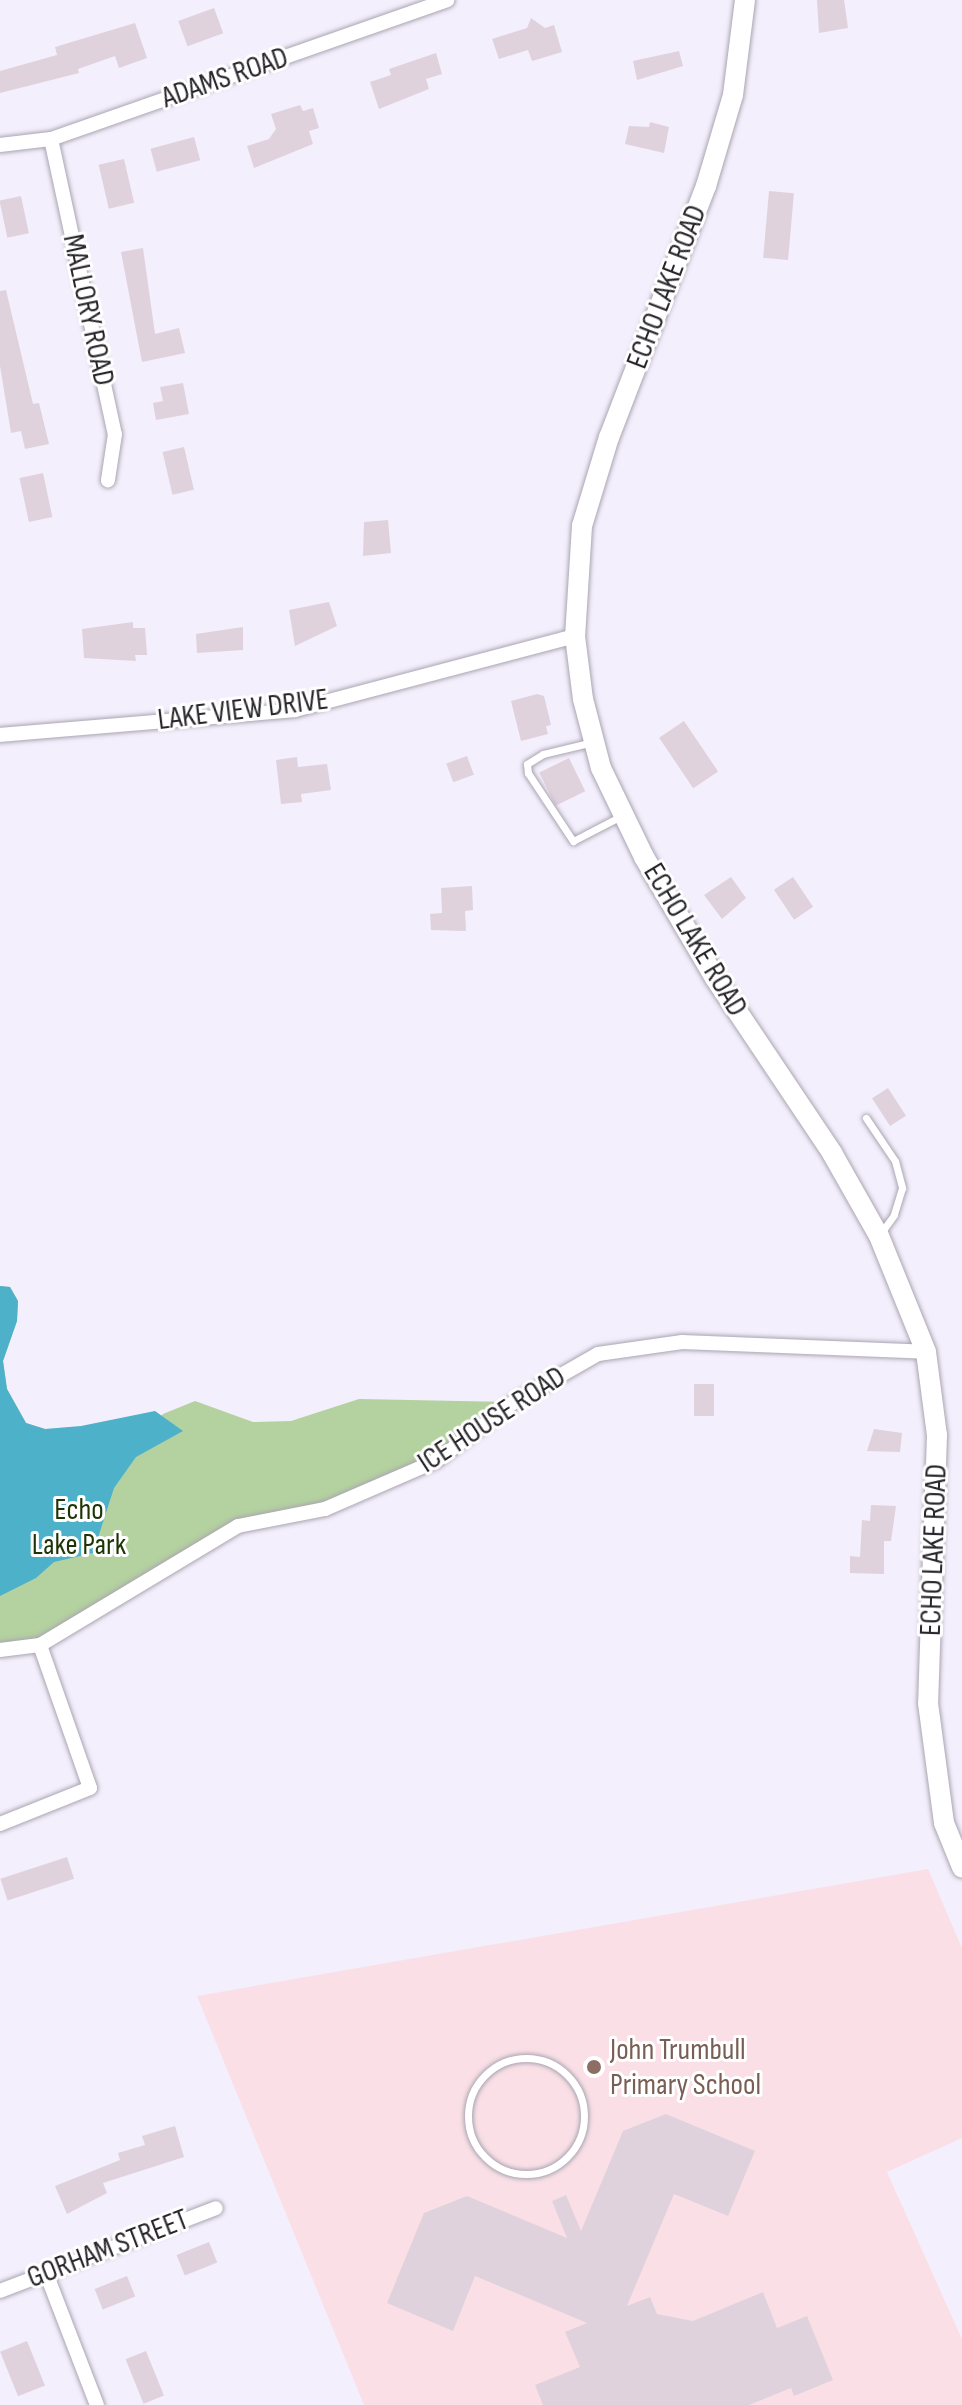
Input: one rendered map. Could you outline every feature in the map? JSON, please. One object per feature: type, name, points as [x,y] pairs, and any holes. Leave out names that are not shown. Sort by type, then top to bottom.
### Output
[{"type":"main road","name":"ECHO LAKE ROAD","points":[[745,0],[733,95],[706,186],[609,437],[582,526],[575,636],[594,741],[623,815],[715,978],[832,1153],[879,1236],[926,1352],[937,1435],[928,1703],[944,1823],[962,1867]]},
{"type":"street","name":"ADAMS ROAD","points":[[0,145],[51,139],[447,0]]},
{"type":"street","name":"MALLORY ROAD","points":[[51,139],[115,434],[108,480]]},
{"type":"street","name":"LAKE VIEW DRIVE","points":[[0,735],[295,710],[575,636]]},
{"type":"street","name":"ICE HOUSE ROAD","points":[[0,1650],[40,1645],[238,1526],[325,1509],[436,1461],[514,1402],[598,1354],[682,1342],[926,1352]]},
{"type":"street","points":[[0,1824],[90,1788],[40,1645]]},
{"type":"street","name":"GORHAM STREET","points":[[0,2291],[216,2208]]},
{"type":"street","points":[[46,2273],[97,2405]]},
{"type":"lane","points":[[594,741],[543,754],[527,764],[528,773],[573,841],[623,815]]},
{"type":"lane","points":[[866,1118],[895,1161],[902,1188],[894,1215],[879,1236]]},
{"type":"lane","points":[[514,2059],[552,2063],[579,2090],[583,2128],[576,2145],[548,2170],[520,2173],[494,2164],[471,2134],[472,2095],[482,2079],[514,2059]]},
{"type":"shaded area","name":"John Trumbull Primary School","points":[[928,1869],[962,1948],[962,2138],[887,2172],[962,2339],[962,2405],[364,2405],[197,1996]]},
{"type":"green space","name":"Echo Lake Park","points":[[0,1286],[10,1287],[18,1301],[17,1321],[3,1361],[7,1389],[26,1423],[45,1429],[140,1436],[163,1414],[195,1401],[253,1422],[291,1421],[359,1399],[514,1402],[436,1461],[325,1509],[237,1526],[40,1645],[0,1650]]},
{"type":"water","points":[[0,1286],[10,1287],[18,1301],[17,1321],[3,1361],[7,1389],[26,1423],[45,1429],[81,1426],[155,1411],[183,1431],[136,1457],[114,1488],[93,1553],[54,1562],[36,1578],[0,1596]]},
{"type":"building","points":[[817,0],[844,0],[848,28],[819,33]]},
{"type":"building","points":[[214,8],[223,33],[188,46],[178,21]]},
{"type":"building","points":[[531,18],[545,28],[554,25],[562,52],[532,61],[528,50],[499,59],[492,39],[527,28]]},
{"type":"building","points":[[135,23],[147,58],[119,68],[115,56],[78,69],[79,73],[0,93],[0,71],[57,55],[55,47]]},
{"type":"building","points":[[679,51],[683,66],[637,80],[633,61]]},
{"type":"building","points":[[436,53],[442,74],[426,79],[429,89],[379,109],[370,82],[391,75],[389,69]]},
{"type":"building","points":[[300,105],[303,111],[313,108],[319,128],[309,131],[313,144],[254,168],[247,146],[269,139],[276,129],[271,114]]},
{"type":"building","points":[[650,122],[669,127],[664,153],[625,144],[629,126],[649,127]]},
{"type":"building","points":[[194,137],[200,160],[157,172],[151,149]]},
{"type":"building","points":[[124,159],[134,203],[109,209],[99,165]]},
{"type":"building","points":[[769,191],[794,193],[788,260],[763,258]]},
{"type":"building","points":[[21,196],[29,233],[7,238],[0,200]]},
{"type":"building","points":[[143,248],[155,334],[179,328],[185,353],[142,362],[121,252]]},
{"type":"building","points":[[6,290],[33,404],[39,403],[49,444],[25,449],[21,431],[11,433],[0,366],[0,291]]},
{"type":"building","points":[[183,383],[189,414],[156,420],[153,403],[163,401],[160,387]]},
{"type":"building","points":[[184,447],[194,490],[172,495],[163,452]]},
{"type":"building","points":[[43,473],[52,517],[29,522],[20,478]]},
{"type":"building","points":[[388,520],[391,553],[363,556],[364,522]]},
{"type":"building","points":[[329,602],[337,626],[295,646],[289,610]]},
{"type":"building","points":[[133,622],[133,628],[145,628],[147,655],[135,655],[136,661],[84,658],[82,629]]},
{"type":"building","points":[[243,627],[243,650],[197,653],[196,634]]},
{"type":"building","points":[[537,694],[544,696],[551,725],[546,726],[548,734],[521,741],[511,701]]},
{"type":"building","points":[[684,721],[718,772],[693,788],[659,738]]},
{"type":"building","points":[[467,756],[474,775],[453,782],[446,764]]},
{"type":"building","points":[[297,757],[298,767],[327,764],[331,790],[301,794],[302,802],[281,804],[276,760]]},
{"type":"building","points":[[569,758],[585,791],[556,806],[539,772]]},
{"type":"building","points":[[731,877],[746,898],[722,919],[704,895]]},
{"type":"building","points":[[793,877],[813,907],[794,920],[774,890]]},
{"type":"building","points":[[472,886],[473,910],[465,911],[466,931],[431,930],[430,914],[442,913],[441,888]]},
{"type":"building","points":[[888,1088],[906,1116],[890,1126],[872,1098]]},
{"type":"building","points":[[694,1384],[714,1384],[714,1416],[694,1416]]},
{"type":"building","points":[[874,1429],[902,1433],[900,1452],[867,1451]]},
{"type":"building","points":[[871,1505],[896,1506],[891,1541],[884,1541],[884,1574],[850,1573],[850,1556],[860,1557],[862,1520],[870,1521]]},
{"type":"building","points":[[67,1857],[74,1879],[8,1901],[0,1879]]},
{"type":"building","points":[[666,2114],[755,2151],[728,2216],[674,2194],[627,2306],[650,2297],[657,2314],[693,2321],[763,2292],[777,2328],[807,2316],[833,2380],[794,2396],[791,2388],[749,2405],[543,2405],[535,2385],[580,2367],[565,2332],[587,2323],[475,2276],[453,2331],[387,2303],[424,2213],[467,2196],[567,2238],[552,2201],[566,2195],[581,2231],[623,2131]]},
{"type":"building","points":[[175,2126],[184,2157],[103,2183],[107,2193],[67,2214],[55,2186],[120,2160],[118,2153],[145,2145],[142,2136]]},
{"type":"building","points":[[209,2242],[217,2262],[185,2276],[177,2255]]},
{"type":"building","points":[[127,2276],[135,2296],[103,2310],[95,2289]]},
{"type":"building","points":[[27,2341],[45,2386],[18,2396],[0,2352]]},
{"type":"building","points":[[146,2351],[164,2396],[144,2404],[126,2359]]},
{"type":"place","name":"John Trumbull Primary School","points":[[594,2067]]}]
